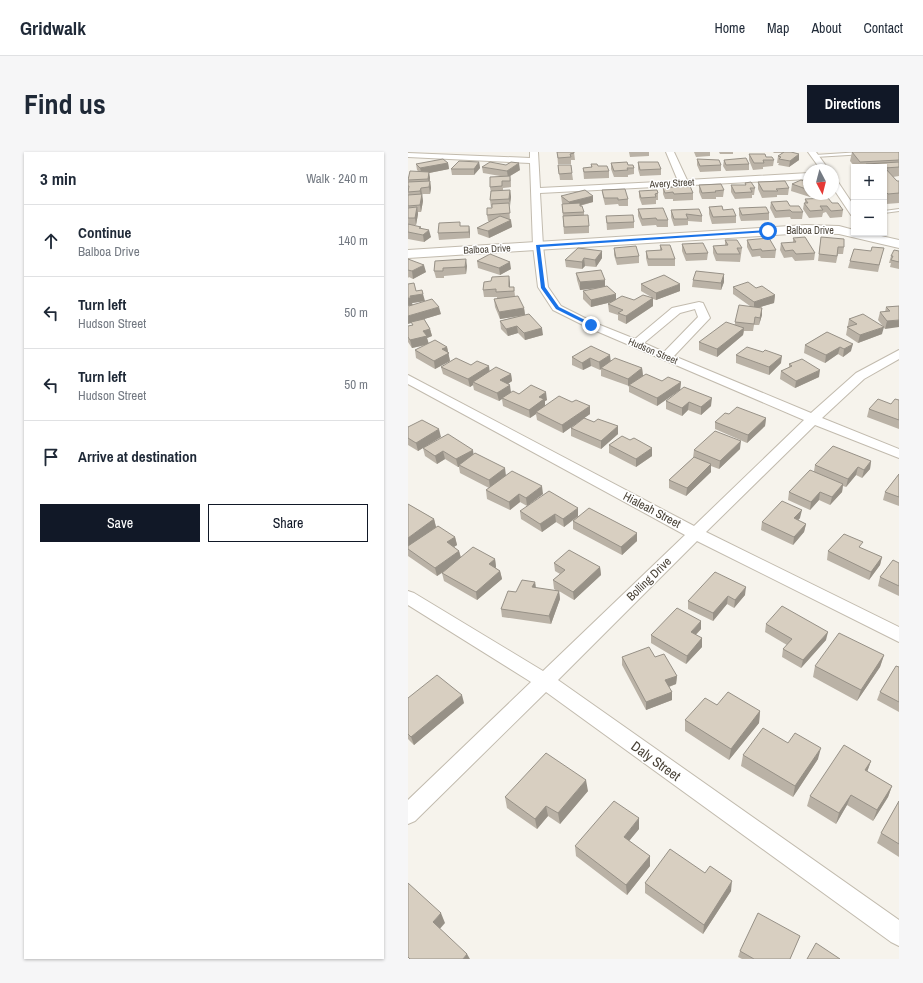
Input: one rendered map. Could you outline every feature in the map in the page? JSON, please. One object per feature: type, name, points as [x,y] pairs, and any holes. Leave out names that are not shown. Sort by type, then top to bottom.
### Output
[{"type":"street","points":[[670,152],[683,182]]},
{"type":"street","points":[[814,154],[821,164]]},
{"type":"street","points":[[409,156],[534,156]]},
{"type":"street","name":"Hudson Street","points":[[534,156],[538,246],[543,288],[557,308],[591,325],[899,454]]},
{"type":"street","name":"Avery Street","points":[[535,191],[803,176]]},
{"type":"street","points":[[839,191],[851,209]]},
{"type":"street","name":"Balboa Drive","points":[[408,254],[806,230],[839,230],[851,232]]},
{"type":"street","name":"Balboa Drive","points":[[871,236],[899,244]]},
{"type":"street","points":[[636,344],[676,310],[699,305],[704,318],[666,357]]},
{"type":"street","name":"Bolling Drive","points":[[408,814],[813,419],[860,376],[899,354]]},
{"type":"street","name":"Hialeah Street","points":[[408,379],[696,534],[899,635]]},
{"type":"street","name":"Daly Street","points":[[408,597],[545,681],[899,934]]},
{"type":"lane","points":[[814,154],[882,152]]},
{"type":"lane","points":[[887,212],[899,210]]},
{"type":"building","points":[[557,152],[574,153],[570,154],[571,157],[558,158]]},
{"type":"building","points":[[784,152],[799,154],[790,161],[779,159],[781,157],[778,156]]},
{"type":"building","points":[[852,152],[899,152],[899,160],[860,162]]},
{"type":"building","points":[[749,154],[765,154],[766,157],[772,157],[774,160],[763,160],[764,163],[754,163]]},
{"type":"building","points":[[746,158],[749,164],[726,165],[724,160]]},
{"type":"building","points":[[443,159],[448,163],[420,168],[416,164]]},
{"type":"building","points":[[697,159],[719,160],[721,165],[700,166]]},
{"type":"building","points":[[459,161],[479,162],[474,169],[451,169]]},
{"type":"building","points":[[490,162],[506,165],[511,162],[519,163],[507,171],[482,167]]},
{"type":"building","points":[[627,162],[628,165],[633,165],[634,168],[614,171],[611,163]]},
{"type":"building","points":[[638,162],[658,162],[661,169],[640,170]]},
{"type":"building","points":[[899,162],[899,167],[887,168],[887,164],[866,164]]},
{"type":"building","points":[[591,164],[607,166],[609,171],[584,172],[583,168],[592,167]]},
{"type":"building","points":[[558,165],[571,165],[572,173],[559,174]]},
{"type":"building","points":[[887,170],[897,181],[899,181],[899,193],[888,194]]},
{"type":"building","points":[[410,171],[429,172],[428,179],[408,180]]},
{"type":"building","points":[[510,176],[510,181],[502,181],[502,186],[490,187],[490,177]]},
{"type":"building","points":[[801,180],[803,181],[803,188],[792,184]]},
{"type":"building","points":[[430,181],[429,187],[421,188],[420,191],[408,192],[408,182]]},
{"type":"building","points":[[785,181],[789,188],[776,189],[778,191],[763,191],[758,182]]},
{"type":"building","points":[[751,182],[755,188],[750,188],[752,192],[735,193],[731,185],[746,185],[745,183]]},
{"type":"building","points":[[721,184],[724,190],[702,193],[699,185]]},
{"type":"building","points":[[690,186],[693,193],[665,193],[663,188]]},
{"type":"building","points":[[625,189],[628,199],[618,200],[618,198],[604,198],[602,190]]},
{"type":"building","points":[[510,190],[509,199],[490,200],[491,191]]},
{"type":"building","points":[[585,190],[593,196],[569,202],[561,196]]},
{"type":"building","points":[[657,190],[658,193],[655,194],[656,197],[641,198],[639,191]]},
{"type":"building","points":[[422,194],[420,205],[408,206],[408,195]]},
{"type":"building","points":[[806,200],[830,200],[832,203],[838,203],[843,210],[831,211],[827,206],[820,206],[823,210],[810,211],[804,203],[808,203]]},
{"type":"building","points":[[787,201],[790,206],[799,206],[803,212],[792,212],[790,210],[776,211],[771,202]]},
{"type":"building","points":[[509,203],[510,213],[487,215],[487,208],[492,208],[492,204]]},
{"type":"building","points":[[580,203],[580,206],[582,206],[584,212],[563,213],[562,204]]},
{"type":"building","points":[[722,206],[723,210],[733,209],[736,216],[713,217],[709,207]]},
{"type":"building","points":[[417,207],[415,218],[408,218],[408,208]]},
{"type":"building","points":[[766,207],[769,213],[742,215],[739,208]]},
{"type":"building","points":[[663,208],[668,220],[657,220],[656,218],[642,219],[638,209]]},
{"type":"building","points":[[699,209],[702,216],[686,214],[688,219],[674,219],[671,210]]},
{"type":"building","points":[[588,215],[589,226],[564,227],[563,216]]},
{"type":"building","points":[[633,215],[634,222],[607,223],[606,216]]},
{"type":"building","points":[[500,216],[511,220],[488,231],[477,228]]},
{"type":"building","points":[[460,222],[460,226],[469,226],[469,232],[438,233],[439,223]]},
{"type":"building","points":[[408,224],[429,230],[423,235],[408,232]]},
{"type":"building","points":[[805,237],[815,253],[796,254],[793,250],[785,251],[781,243],[796,242],[793,238]]},
{"type":"building","points":[[821,237],[844,239],[844,247],[838,247],[837,256],[819,254]]},
{"type":"building","points":[[769,238],[776,250],[752,250],[747,240]]},
{"type":"building","points":[[725,240],[737,240],[742,248],[737,248],[740,254],[717,254],[713,246],[728,245]]},
{"type":"building","points":[[703,243],[708,253],[686,254],[682,244]]},
{"type":"building","points":[[660,245],[670,245],[675,259],[648,259],[646,251],[662,250]]},
{"type":"building","points":[[636,246],[639,256],[616,258],[614,248]]},
{"type":"building","points":[[872,247],[884,248],[879,265],[850,261],[854,249],[871,251]]},
{"type":"building","points":[[578,248],[602,251],[595,260],[584,258],[582,262],[565,260]]},
{"type":"building","points":[[894,250],[899,251],[899,262],[891,260]]},
{"type":"building","points":[[490,254],[510,262],[499,268],[477,261]]},
{"type":"building","points":[[408,259],[424,265],[412,271],[408,270]]},
{"type":"building","points":[[466,259],[465,267],[443,268],[443,271],[434,271],[435,261]]},
{"type":"building","points":[[601,270],[605,280],[580,282],[576,273]]},
{"type":"building","points":[[696,271],[724,274],[721,283],[693,280]]},
{"type":"building","points":[[664,275],[680,284],[656,293],[641,284]]},
{"type":"building","points":[[509,276],[509,287],[514,287],[514,291],[496,292],[496,289],[483,290],[484,282],[491,281],[492,277]]},
{"type":"building","points":[[748,282],[756,288],[762,286],[775,295],[754,302],[733,287]]},
{"type":"building","points":[[414,283],[416,291],[422,290],[423,294],[410,296],[411,298],[408,298],[408,284]]},
{"type":"building","points":[[607,286],[616,294],[591,300],[583,291]]},
{"type":"building","points":[[643,295],[653,298],[626,316],[618,313],[623,310],[608,304],[622,296],[634,300]]},
{"type":"building","points":[[518,296],[524,308],[499,312],[494,299]]},
{"type":"building","points":[[432,299],[439,307],[408,316],[408,304],[409,306]]},
{"type":"building","points":[[739,305],[762,308],[760,318],[755,317],[754,324],[735,322]]},
{"type":"building","points":[[899,306],[899,320],[887,321],[880,312],[890,311],[886,307]]},
{"type":"building","points":[[529,314],[542,328],[524,333],[517,326],[506,329],[500,321]]},
{"type":"building","points":[[863,314],[884,327],[860,335],[847,327],[857,324],[849,319]]},
{"type":"building","points":[[424,319],[430,329],[423,331],[427,336],[410,340],[408,337],[408,326],[413,325],[411,322]]},
{"type":"building","points":[[726,322],[744,328],[717,349],[699,342]]},
{"type":"building","points":[[827,332],[853,344],[844,349],[840,347],[826,355],[805,345]]},
{"type":"building","points":[[435,340],[447,347],[442,349],[449,353],[434,361],[415,350]]},
{"type":"building","points":[[591,346],[610,355],[599,362],[590,358],[582,363],[572,357]]},
{"type":"building","points":[[747,347],[763,352],[765,350],[782,356],[769,367],[736,355]]},
{"type":"building","points":[[456,358],[471,365],[477,361],[489,366],[468,379],[441,367]]},
{"type":"building","points":[[615,358],[642,368],[628,379],[601,368]]},
{"type":"building","points":[[802,359],[820,370],[796,381],[781,371],[792,366],[789,364]]},
{"type":"building","points":[[496,367],[511,374],[500,380],[510,385],[497,393],[473,382]]},
{"type":"building","points":[[646,374],[662,381],[668,377],[681,382],[657,398],[629,385]]},
{"type":"building","points":[[531,385],[546,392],[539,397],[544,399],[529,410],[502,398],[513,391],[519,394]]},
{"type":"building","points":[[684,387],[712,398],[701,407],[689,402],[682,408],[666,401]]},
{"type":"building","points":[[559,396],[572,402],[576,400],[590,406],[562,425],[536,412]]},
{"type":"building","points":[[878,399],[891,404],[895,399],[899,400],[899,420],[869,409]]},
{"type":"building","points":[[737,407],[766,418],[748,435],[715,422],[725,413],[729,414]]},
{"type":"building","points":[[584,418],[594,422],[598,419],[618,426],[601,441],[571,428]]},
{"type":"building","points":[[422,420],[439,429],[416,443],[408,438],[408,427]]},
{"type":"building","points":[[715,431],[741,441],[720,461],[694,450]]},
{"type":"building","points":[[448,434],[473,450],[456,459],[443,451],[435,456],[423,448]]},
{"type":"building","points":[[622,436],[630,440],[634,438],[652,448],[636,459],[609,445]]},
{"type":"building","points":[[833,446],[871,461],[864,470],[858,467],[848,479],[815,465]]},
{"type":"building","points":[[475,453],[505,468],[489,480],[459,465]]},
{"type":"building","points":[[694,457],[711,464],[687,488],[669,480]]},
{"type":"building","points":[[810,470],[843,484],[832,497],[820,492],[811,502],[789,492]]},
{"type":"building","points":[[512,471],[542,486],[526,498],[519,494],[509,502],[486,490]]},
{"type":"building","points":[[899,474],[899,497],[885,492]]},
{"type":"building","points":[[549,491],[578,508],[563,519],[555,514],[540,524],[520,511]]},
{"type":"building","points":[[782,501],[802,510],[794,518],[806,524],[794,537],[762,522]]},
{"type":"building","points":[[408,504],[434,519],[408,538]]},
{"type":"building","points":[[589,508],[637,533],[621,547],[573,521]]},
{"type":"building","points":[[438,526],[455,537],[447,542],[459,551],[435,568],[408,549],[408,546]]},
{"type":"building","points":[[844,534],[863,542],[859,547],[882,557],[871,572],[828,551]]},
{"type":"building","points":[[473,547],[495,559],[489,564],[500,571],[476,592],[442,573]]},
{"type":"building","points":[[569,550],[600,567],[573,592],[553,580],[565,570],[554,563]]},
{"type":"building","points":[[893,560],[899,563],[899,586],[880,577]]},
{"type":"building","points":[[715,572],[746,587],[735,600],[728,596],[713,613],[688,601]]},
{"type":"building","points":[[522,580],[535,582],[532,587],[559,591],[549,616],[501,609],[508,591],[516,592]]},
{"type":"building","points":[[782,606],[828,632],[803,660],[783,649],[792,639],[766,624]]},
{"type":"building","points":[[677,608],[701,621],[691,632],[702,638],[687,656],[651,635]]},
{"type":"building","points":[[839,633],[884,655],[861,690],[815,666]]},
{"type":"building","points":[[649,647],[655,657],[664,654],[677,676],[665,680],[672,692],[646,702],[622,657]]},
{"type":"building","points":[[896,666],[899,667],[899,702],[880,692]]},
{"type":"building","points":[[437,675],[462,695],[411,737],[408,734],[408,698]]},
{"type":"building","points":[[728,692],[760,711],[731,749],[685,720],[705,698],[717,705]]},
{"type":"building","points":[[763,728],[788,743],[795,733],[821,748],[795,786],[743,755]]},
{"type":"building","points":[[844,745],[871,761],[865,770],[892,786],[877,810],[851,795],[839,813],[810,796]]},
{"type":"building","points":[[546,753],[586,780],[558,813],[546,806],[535,819],[505,797]]},
{"type":"building","points":[[614,801],[639,818],[624,837],[650,856],[626,885],[575,846]]},
{"type":"building","points":[[899,801],[899,844],[881,833]]},
{"type":"building","points":[[670,849],[705,873],[710,866],[732,881],[704,925],[645,883]]},
{"type":"building","points":[[408,883],[441,913],[433,922],[467,954],[463,959],[410,959],[408,957]]},
{"type":"building","points":[[758,913],[800,936],[790,959],[754,959],[740,951]]},
{"type":"building","points":[[816,943],[840,959],[807,959]]},
{"type":"route","points":[[591,325],[557,308],[543,288],[538,246],[768,231]]}]
